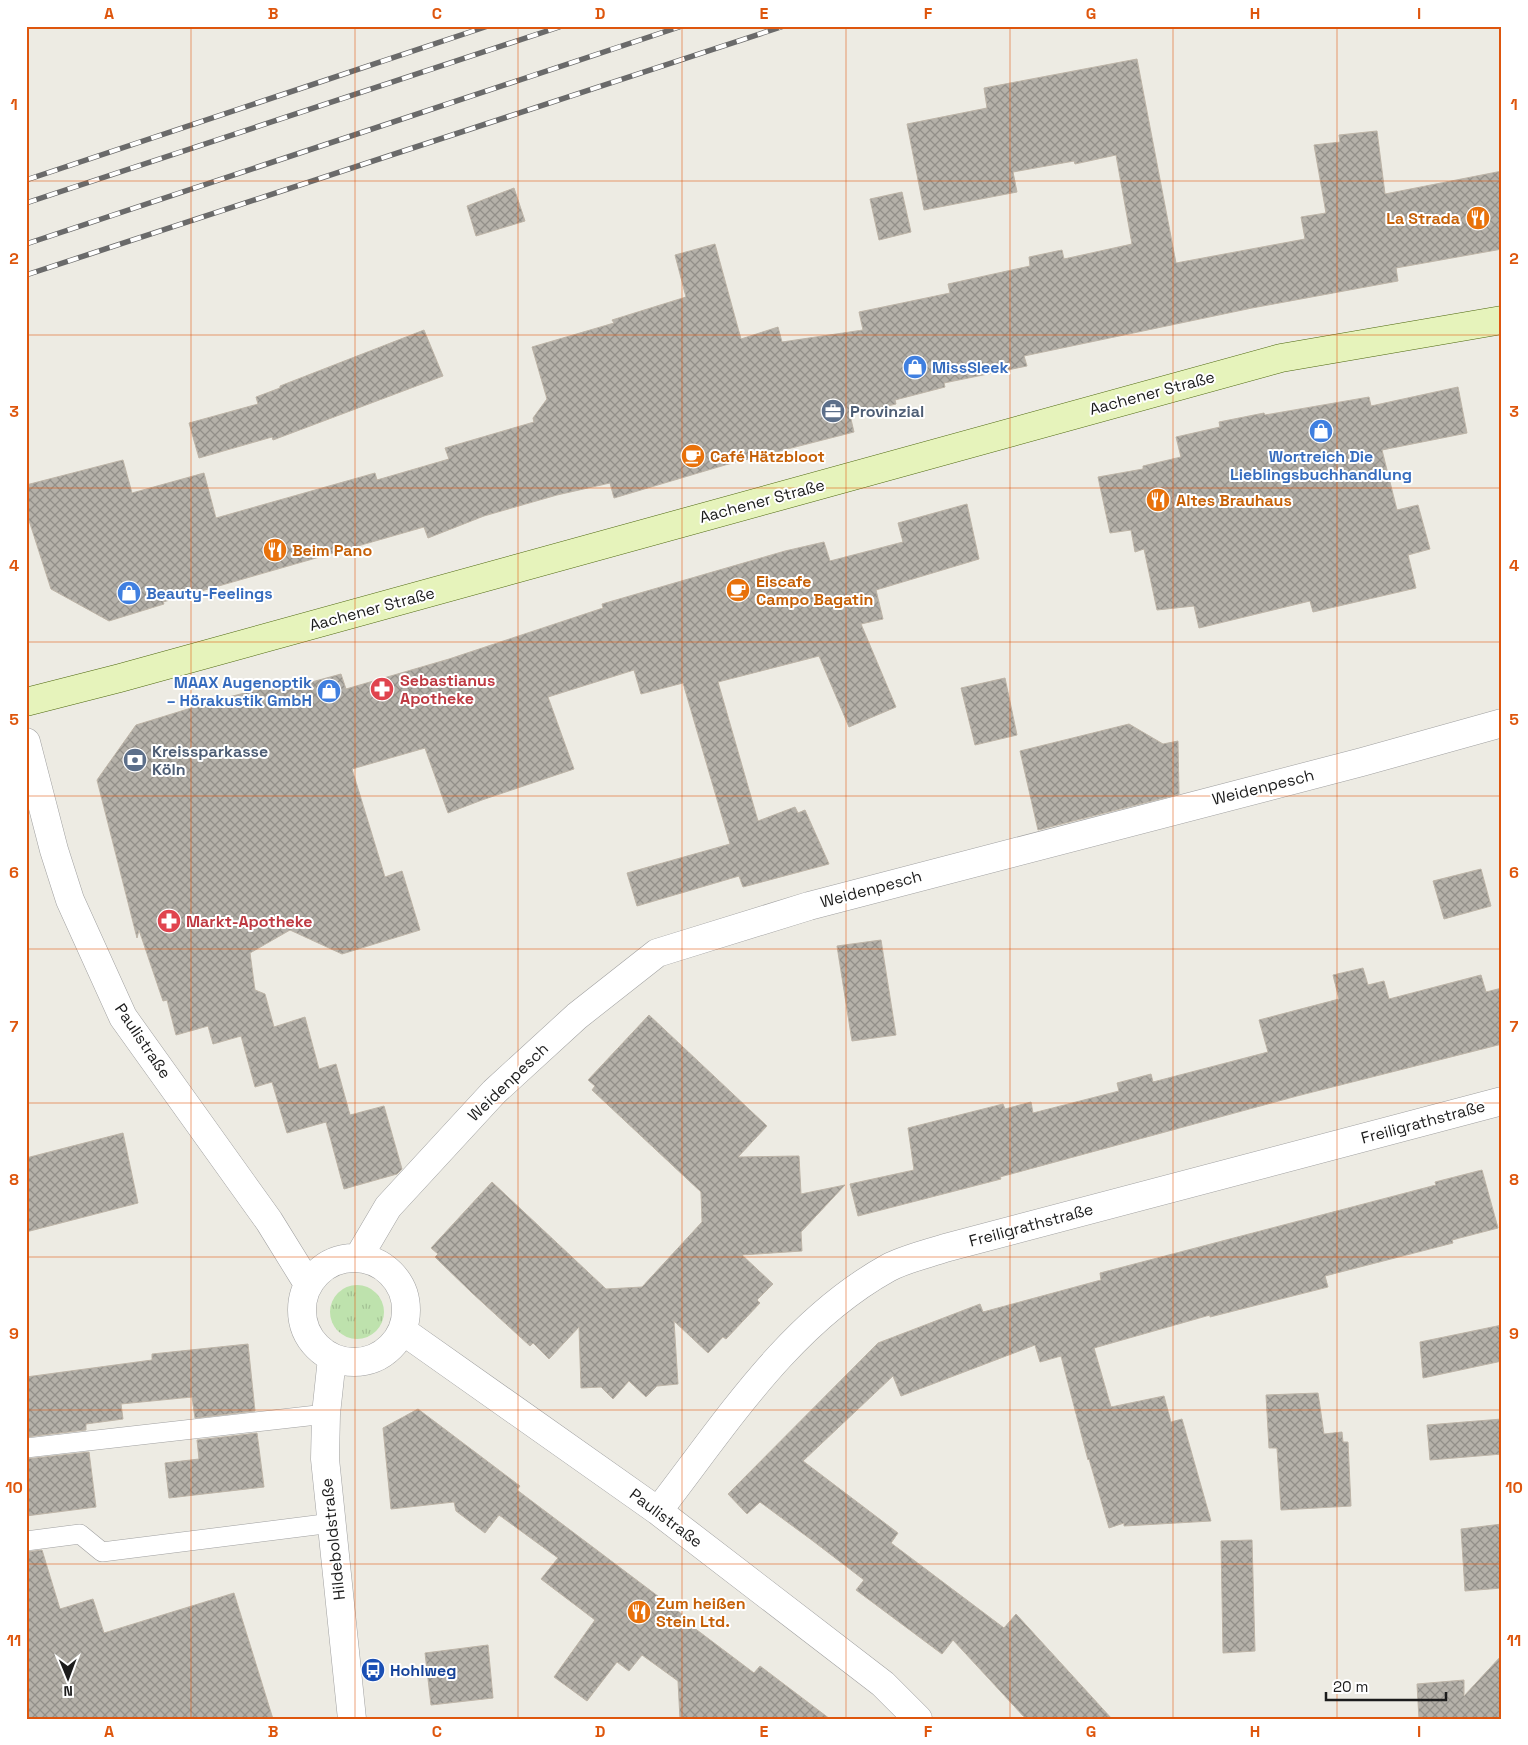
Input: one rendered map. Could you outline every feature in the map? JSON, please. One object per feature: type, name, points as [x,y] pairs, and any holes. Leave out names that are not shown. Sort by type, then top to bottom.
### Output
[{"type":"main road","name":"Aachener Straße","points":[[26,702],[120,678],[1282,358],[1502,320]]},
{"type":"street","name":"Weidenpesch","points":[[358,1258],[388,1207],[494,1092],[578,1016],[657,953],[809,906],[1362,762],[1502,723]]},
{"type":"street","name":"Paulistraße","points":[[26,742],[54,850],[70,900],[123,1016],[270,1221],[308,1284]]},
{"type":"street","name":"Freiligrathstraße","points":[[658,1511],[763,1376],[810,1324],[848,1292],[890,1267],[945,1248],[1502,1101]]},
{"type":"street","points":[[343,1258],[358,1258],[374,1261],[388,1270],[400,1283],[406,1298],[407,1315],[403,1331],[394,1345],[381,1356],[365,1362],[348,1363],[332,1358],[318,1349],[307,1335],[302,1318],[302,1300],[308,1284],[317,1272],[343,1258]]},
{"type":"street","name":"Paulistraße","points":[[403,1331],[658,1511],[884,1684],[918,1719]]},
{"type":"street","name":"Hildeboldstraße","points":[[332,1358],[326,1414],[325,1459],[352,1719]]},
{"type":"lane","points":[[26,1448],[326,1414]]},
{"type":"lane","points":[[26,1541],[80,1534],[102,1552],[332,1523]]},
{"type":"green space","points":[[357,1285],[367,1287],[376,1293],[382,1302],[384,1312],[382,1322],[376,1331],[367,1337],[357,1339],[347,1337],[338,1331],[332,1322],[330,1312],[332,1302],[338,1293],[347,1287]]},
{"type":"building","points":[[1137,59],[1176,263],[1305,239],[1301,217],[1326,213],[1314,145],[1340,142],[1339,135],[1377,131],[1385,194],[1502,171],[1502,249],[1396,268],[1398,281],[1252,308],[1024,356],[1027,366],[944,383],[945,387],[895,400],[896,404],[850,415],[854,432],[725,465],[614,498],[610,483],[557,495],[484,516],[428,538],[424,527],[163,602],[164,604],[109,621],[51,589],[26,511],[26,485],[123,460],[132,493],[204,473],[216,518],[375,473],[377,480],[449,459],[445,448],[534,422],[533,418],[547,399],[532,347],[614,323],[612,320],[686,297],[675,255],[715,244],[741,339],[778,327],[782,342],[863,330],[859,312],[950,293],[948,284],[1030,266],[1029,257],[1062,250],[1064,259],[1132,244],[1116,155],[1075,164],[1074,161],[1013,172],[1017,192],[924,210],[907,124],[987,108],[984,88]]},
{"type":"building","points":[[514,188],[525,221],[476,236],[467,206]]},
{"type":"building","points":[[902,192],[911,232],[879,240],[870,199]]},
{"type":"building","points":[[424,330],[443,376],[273,440],[272,437],[199,458],[189,423],[258,404],[256,397],[280,388],[280,386]]},
{"type":"building","points":[[1458,387],[1467,433],[1382,450],[1397,510],[1418,505],[1430,549],[1408,555],[1416,588],[1313,612],[1310,601],[1199,628],[1194,606],[1157,610],[1144,549],[1135,552],[1131,530],[1110,533],[1098,477],[1143,469],[1143,466],[1181,457],[1176,437],[1220,427],[1219,422],[1264,413],[1265,415],[1369,397],[1371,406]]},
{"type":"building","points":[[967,504],[979,559],[876,590],[883,619],[861,624],[896,707],[849,727],[819,656],[718,682],[758,821],[795,807],[798,813],[805,810],[829,864],[743,887],[739,876],[637,906],[627,873],[730,844],[683,683],[641,694],[634,670],[548,697],[574,769],[448,813],[425,748],[352,769],[385,877],[402,871],[420,930],[342,954],[290,930],[250,953],[255,990],[265,994],[274,1027],[305,1017],[319,1069],[336,1064],[350,1115],[384,1106],[402,1169],[397,1174],[344,1189],[326,1122],[287,1133],[272,1082],[255,1087],[241,1036],[213,1044],[208,1026],[176,1035],[167,1000],[163,1001],[139,930],[137,938],[97,780],[136,725],[217,700],[284,683],[286,689],[341,674],[346,689],[449,659],[603,608],[602,604],[785,551],[824,542],[830,561],[903,542],[898,523]]},
{"type":"building","points":[[1005,678],[1017,735],[975,745],[961,688]]},
{"type":"building","points":[[1129,724],[1163,744],[1178,741],[1179,794],[1038,830],[1020,751]]},
{"type":"building","points":[[1481,869],[1491,906],[1444,919],[1433,881]]},
{"type":"building","points":[[881,940],[896,1035],[852,1041],[837,946]]},
{"type":"building","points":[[1363,968],[1368,985],[1384,981],[1389,999],[1481,975],[1486,992],[1502,988],[1502,1044],[1297,1096],[1000,1177],[1001,1179],[858,1216],[850,1184],[914,1170],[908,1128],[1003,1104],[1005,1109],[1031,1102],[1033,1113],[1119,1091],[1117,1083],[1151,1074],[1153,1082],[1268,1052],[1259,1020],[1339,999],[1333,975]]},
{"type":"building","points":[[649,1015],[767,1126],[738,1157],[799,1156],[801,1194],[845,1185],[801,1232],[802,1251],[742,1255],[773,1284],[757,1300],[760,1303],[726,1339],[723,1337],[708,1353],[674,1321],[678,1384],[657,1386],[646,1397],[629,1381],[613,1399],[601,1387],[581,1388],[579,1327],[549,1359],[533,1343],[530,1346],[471,1292],[435,1257],[438,1254],[431,1248],[492,1182],[606,1289],[642,1287],[702,1222],[701,1192],[592,1090],[595,1086],[588,1080]]},
{"type":"building","points":[[123,1133],[138,1203],[26,1232],[26,1158]]},
{"type":"building","points":[[1482,1170],[1498,1228],[1452,1240],[1453,1243],[1325,1276],[1328,1287],[1210,1317],[1210,1315],[1094,1348],[1111,1407],[1164,1396],[1171,1422],[1182,1419],[1211,1521],[1124,1526],[1124,1523],[1109,1528],[1088,1460],[1061,1356],[1040,1362],[1035,1345],[901,1396],[893,1376],[803,1461],[898,1533],[891,1543],[1004,1628],[1016,1614],[1112,1719],[1026,1719],[953,1640],[942,1654],[856,1590],[864,1580],[813,1541],[760,1502],[747,1514],[728,1494],[878,1343],[980,1304],[983,1312],[1101,1280],[1100,1273],[1436,1185],[1435,1182]]},
{"type":"building","points":[[1502,1325],[1502,1361],[1423,1378],[1420,1342]]},
{"type":"building","points":[[248,1344],[255,1411],[195,1418],[192,1397],[121,1404],[123,1419],[86,1424],[86,1430],[26,1437],[26,1377],[152,1360],[152,1354]]},
{"type":"building","points":[[1318,1393],[1324,1434],[1342,1432],[1343,1442],[1348,1442],[1351,1506],[1281,1510],[1277,1448],[1269,1448],[1266,1395]]},
{"type":"building","points":[[418,1409],[520,1486],[517,1490],[683,1615],[681,1618],[754,1673],[760,1666],[830,1719],[680,1719],[678,1681],[642,1655],[629,1671],[617,1662],[587,1701],[554,1677],[595,1620],[541,1579],[558,1558],[499,1515],[485,1533],[456,1511],[454,1502],[391,1509],[383,1428]]},
{"type":"building","points":[[1502,1419],[1502,1454],[1430,1460],[1427,1425]]},
{"type":"building","points":[[257,1433],[264,1487],[169,1498],[165,1463],[199,1459],[197,1440]]},
{"type":"building","points":[[89,1452],[96,1507],[26,1516],[26,1459]]},
{"type":"building","points":[[1502,1524],[1502,1588],[1465,1591],[1461,1529]]},
{"type":"building","points":[[1252,1540],[1255,1651],[1223,1653],[1221,1541]]},
{"type":"building","points":[[42,1550],[60,1609],[93,1599],[104,1633],[234,1593],[273,1719],[26,1719],[26,1552]]},
{"type":"building","points":[[488,1645],[493,1698],[431,1705],[425,1653]]},
{"type":"building","points":[[1502,1655],[1502,1719],[1419,1719],[1417,1684],[1464,1680],[1464,1696]]},
{"type":"railway","points":[[26,180],[488,26]]},
{"type":"railway","points":[[26,203],[562,26]]},
{"type":"railway","points":[[26,244],[682,26]]},
{"type":"railway","points":[[26,275],[784,26]]},
{"type":"place","name":"La Strada","points":[[1478,218]]},
{"type":"place","name":"MissSleek","points":[[915,367]]},
{"type":"place","name":"Provinzial","points":[[833,411]]},
{"type":"place","name":"Wortreich Die Lieblingsbuchhandlung","points":[[1321,431]]},
{"type":"place","name":"Café Hätzbloot","points":[[693,456]]},
{"type":"place","name":"Altes Brauhaus","points":[[1158,500]]},
{"type":"place","name":"Beim Pano","points":[[275,550]]},
{"type":"place","name":"Eiscafe Campo Bagatin","points":[[738,590]]},
{"type":"place","name":"Beauty-Feelings","points":[[129,593]]},
{"type":"place","name":"Sebastianus Apotheke","points":[[382,689]]},
{"type":"place","name":"MAAX Augenoptik – Hörakustik GmbH","points":[[329,691]]},
{"type":"place","name":"Kreissparkasse Köln","points":[[135,760]]},
{"type":"place","name":"Markt-Apotheke","points":[[169,921]]},
{"type":"place","name":"Zum heißen Stein Ltd.","points":[[639,1612]]},
{"type":"place","name":"Hohlweg","points":[[373,1670]]}]
